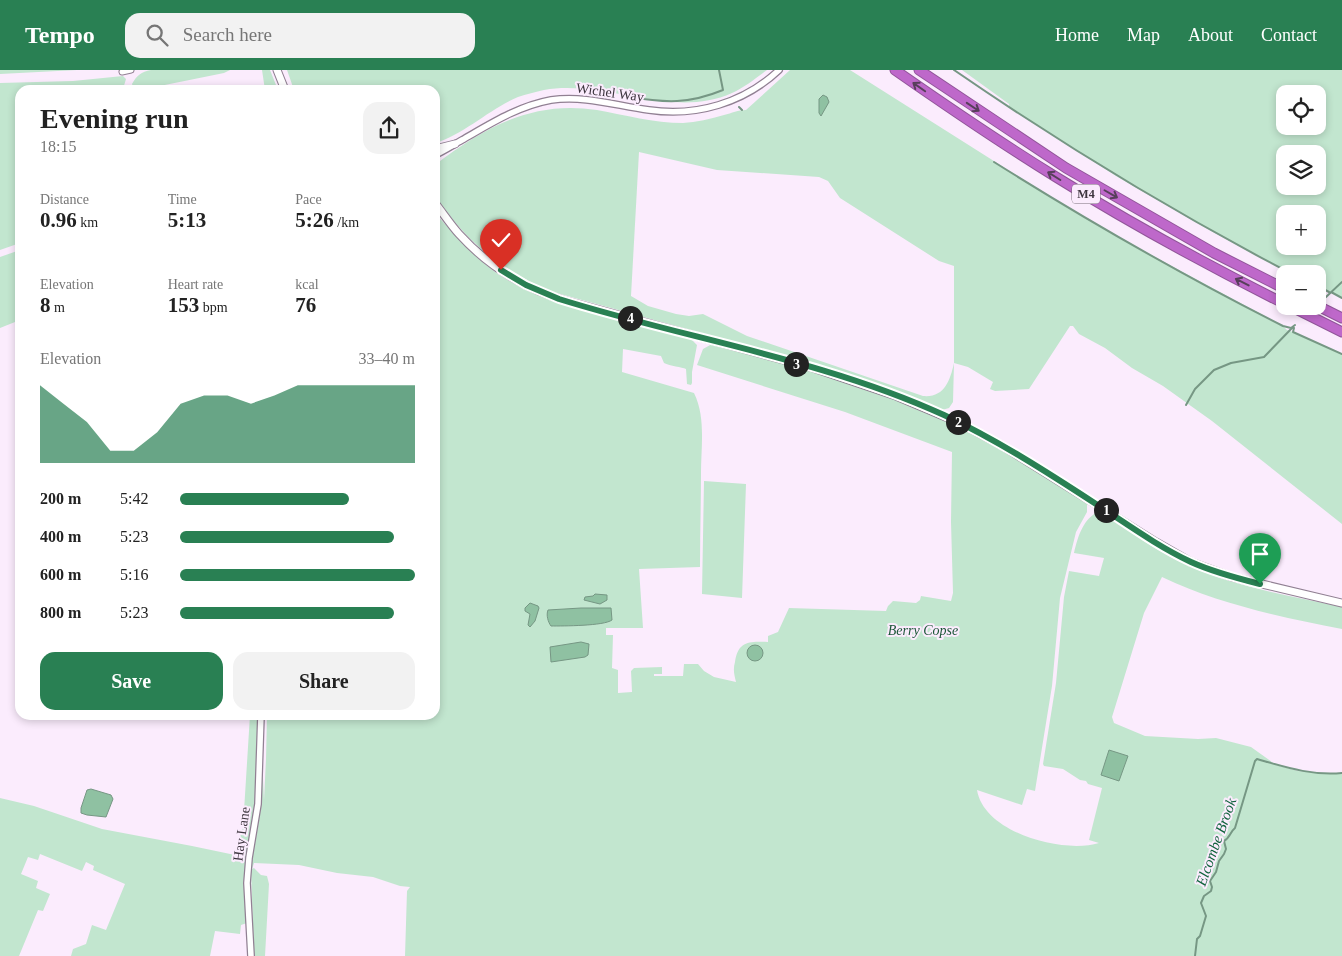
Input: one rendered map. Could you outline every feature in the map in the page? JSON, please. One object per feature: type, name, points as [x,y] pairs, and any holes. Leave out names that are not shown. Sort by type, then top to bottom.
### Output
[{"type":"highway","name":"M4","points":[[895,70],[965,119],[1057,178],[1191,255],[1276,299]]},
{"type":"highway","name":"M4","points":[[919,70],[1074,173],[1214,253],[1276,284]]},
{"type":"highway","points":[[1326,310],[1342,318]]},
{"type":"highway","points":[[1308,315],[1342,332]]},
{"type":"main road","points":[[276,70],[283,85]]},
{"type":"main road","points":[[440,152],[455,144]]},
{"type":"main road","points":[[440,209],[459,234],[484,257],[510,276],[536,290],[567,301],[842,377],[903,398],[960,423],[1001,445],[1191,562],[1232,577],[1342,603]]},
{"type":"street","points":[[122,72],[130,70]]},
{"type":"street","name":"Wichel Way","points":[[455,144],[509,114],[540,102],[561,99],[585,99],[666,112],[692,111],[720,105],[737,98],[760,86],[779,70]]},
{"type":"street","name":"Hay Lane","points":[[250,956],[247,883],[258,804],[262,720]]},
{"type":"green space","points":[[0,70],[77,70],[0,74]]},
{"type":"green space","points":[[151,70],[230,70],[224,73],[165,85],[132,85],[142,73]]},
{"type":"green space","points":[[262,70],[270,70],[276,85],[264,85]]},
{"type":"green space","points":[[287,70],[767,70],[732,93],[709,100],[686,102],[662,101],[591,90],[567,88],[544,90],[507,102],[457,134],[440,141],[440,85],[292,85]]},
{"type":"green space","points":[[790,70],[850,70],[1114,235],[1283,326],[1287,330],[1342,354],[1342,524],[1212,421],[1105,348],[1079,334],[1073,326],[1070,326],[1029,389],[995,391],[990,389],[993,382],[968,367],[954,363],[953,402],[949,408],[942,410],[863,380],[553,292],[523,278],[494,260],[469,238],[440,203],[440,161],[473,139],[511,119],[552,109],[574,108],[597,110],[650,120],[683,123],[704,120],[746,110]],"holes":[[[639,152],[717,170],[819,177],[828,181],[840,198],[939,261],[954,266],[954,363],[948,382],[941,391],[930,396],[923,396],[747,336],[703,314],[689,316],[676,314],[648,306],[631,296]]]},
{"type":"green space","points":[[962,70],[1342,70],[1342,297],[1326,290],[1326,265],[1276,265],[1213,232],[1116,176],[1009,107],[1009,104]]},
{"type":"green space","points":[[123,76],[126,79],[124,85],[15,85],[15,245],[0,250],[0,83],[73,81]]},
{"type":"green space","name":"Berry Copse","points":[[440,218],[481,260],[498,274],[518,285],[562,304],[678,335],[692,340],[697,345],[691,385],[687,384],[686,369],[664,363],[661,356],[623,349],[622,372],[694,393],[700,412],[702,443],[700,567],[639,569],[643,628],[606,628],[606,635],[613,635],[612,668],[618,670],[618,693],[632,692],[631,671],[634,668],[662,667],[662,674],[654,674],[654,676],[683,676],[684,664],[698,664],[704,671],[714,677],[736,682],[734,667],[739,650],[750,642],[768,642],[768,636],[778,632],[789,608],[886,611],[893,601],[916,603],[920,600],[921,596],[951,601],[953,593],[952,452],[845,412],[697,365],[703,349],[712,344],[838,380],[912,406],[1002,450],[1087,504],[1087,512],[1076,532],[1060,598],[1052,686],[1035,791],[1027,789],[1022,805],[977,790],[983,805],[994,818],[1009,829],[1027,837],[1066,845],[1084,846],[1099,843],[1089,840],[1102,788],[1088,784],[1086,781],[1080,780],[1063,769],[1044,766],[1043,764],[1056,683],[1064,597],[1069,571],[1099,576],[1104,558],[1074,553],[1082,529],[1093,514],[1099,511],[1165,554],[1206,573],[1263,590],[1342,607],[1342,629],[1227,602],[1162,577],[1144,613],[1112,717],[1114,723],[1145,736],[1198,739],[1216,738],[1251,747],[1276,765],[1298,771],[1325,774],[1342,773],[1342,956],[405,956],[407,891],[410,887],[400,886],[373,877],[337,873],[299,865],[254,863],[252,869],[254,868],[261,875],[267,876],[269,884],[265,956],[254,956],[251,871],[247,923],[241,925],[240,934],[215,931],[210,956],[71,956],[73,949],[86,944],[92,925],[106,930],[125,884],[93,870],[94,866],[86,862],[82,871],[40,854],[38,860],[28,857],[21,874],[38,881],[36,888],[50,894],[43,911],[38,910],[19,956],[0,956],[0,798],[34,806],[102,829],[235,855],[243,827],[250,720],[260,720],[264,800],[267,720],[440,720]]},
{"type":"green space","points":[[15,252],[15,322],[0,328],[0,257]]},
{"type":"green space","points":[[704,481],[746,484],[742,598],[702,594]]},
{"type":"shaded area","points":[[823,95],[827,97],[829,102],[821,116],[819,113],[819,99]]},
{"type":"shaded area","points":[[595,594],[607,595],[607,600],[600,604],[584,600],[585,597]]},
{"type":"shaded area","points":[[530,603],[539,608],[535,621],[530,627],[528,625],[530,614],[525,611],[525,608]]},
{"type":"shaded area","points":[[611,608],[612,620],[592,625],[573,626],[551,626],[549,623],[548,610]]},
{"type":"shaded area","points":[[581,642],[589,644],[588,655],[585,657],[551,662],[550,647]]},
{"type":"shaded area","points":[[755,645],[763,653],[755,661],[747,653]]},
{"type":"shaded area","points":[[1109,750],[1128,756],[1119,781],[1101,775]]},
{"type":"shaded area","points":[[91,789],[111,795],[113,799],[106,817],[81,813],[87,790]]},
{"type":"waterway","points":[[629,97],[677,101],[711,95],[723,90],[719,70]]},
{"type":"waterway","points":[[954,70],[1036,125],[1120,177],[1276,266]]},
{"type":"waterway","points":[[739,107],[742,110]]},
{"type":"waterway","points":[[994,162],[1101,227],[1209,288],[1283,326],[1291,328],[1295,325]]},
{"type":"waterway","points":[[1326,297],[1342,282]]},
{"type":"waterway","points":[[1331,292],[1342,298]]},
{"type":"waterway","points":[[1186,405],[1195,389],[1214,370],[1231,363],[1264,357],[1292,328]]},
{"type":"waterway","points":[[1294,328],[1293,332],[1342,354]]},
{"type":"waterway","name":"Elcombe Brook","points":[[1195,956],[1197,939],[1200,936],[1206,916],[1201,903],[1204,896],[1211,891],[1210,881],[1226,849],[1224,841],[1235,828],[1255,761],[1257,759],[1309,772],[1342,773]]},
{"type":"route","points":[[501,270],[526,285],[559,299],[813,368],[879,389],[943,415],[1001,445],[1183,558],[1219,573],[1260,584]]}]
